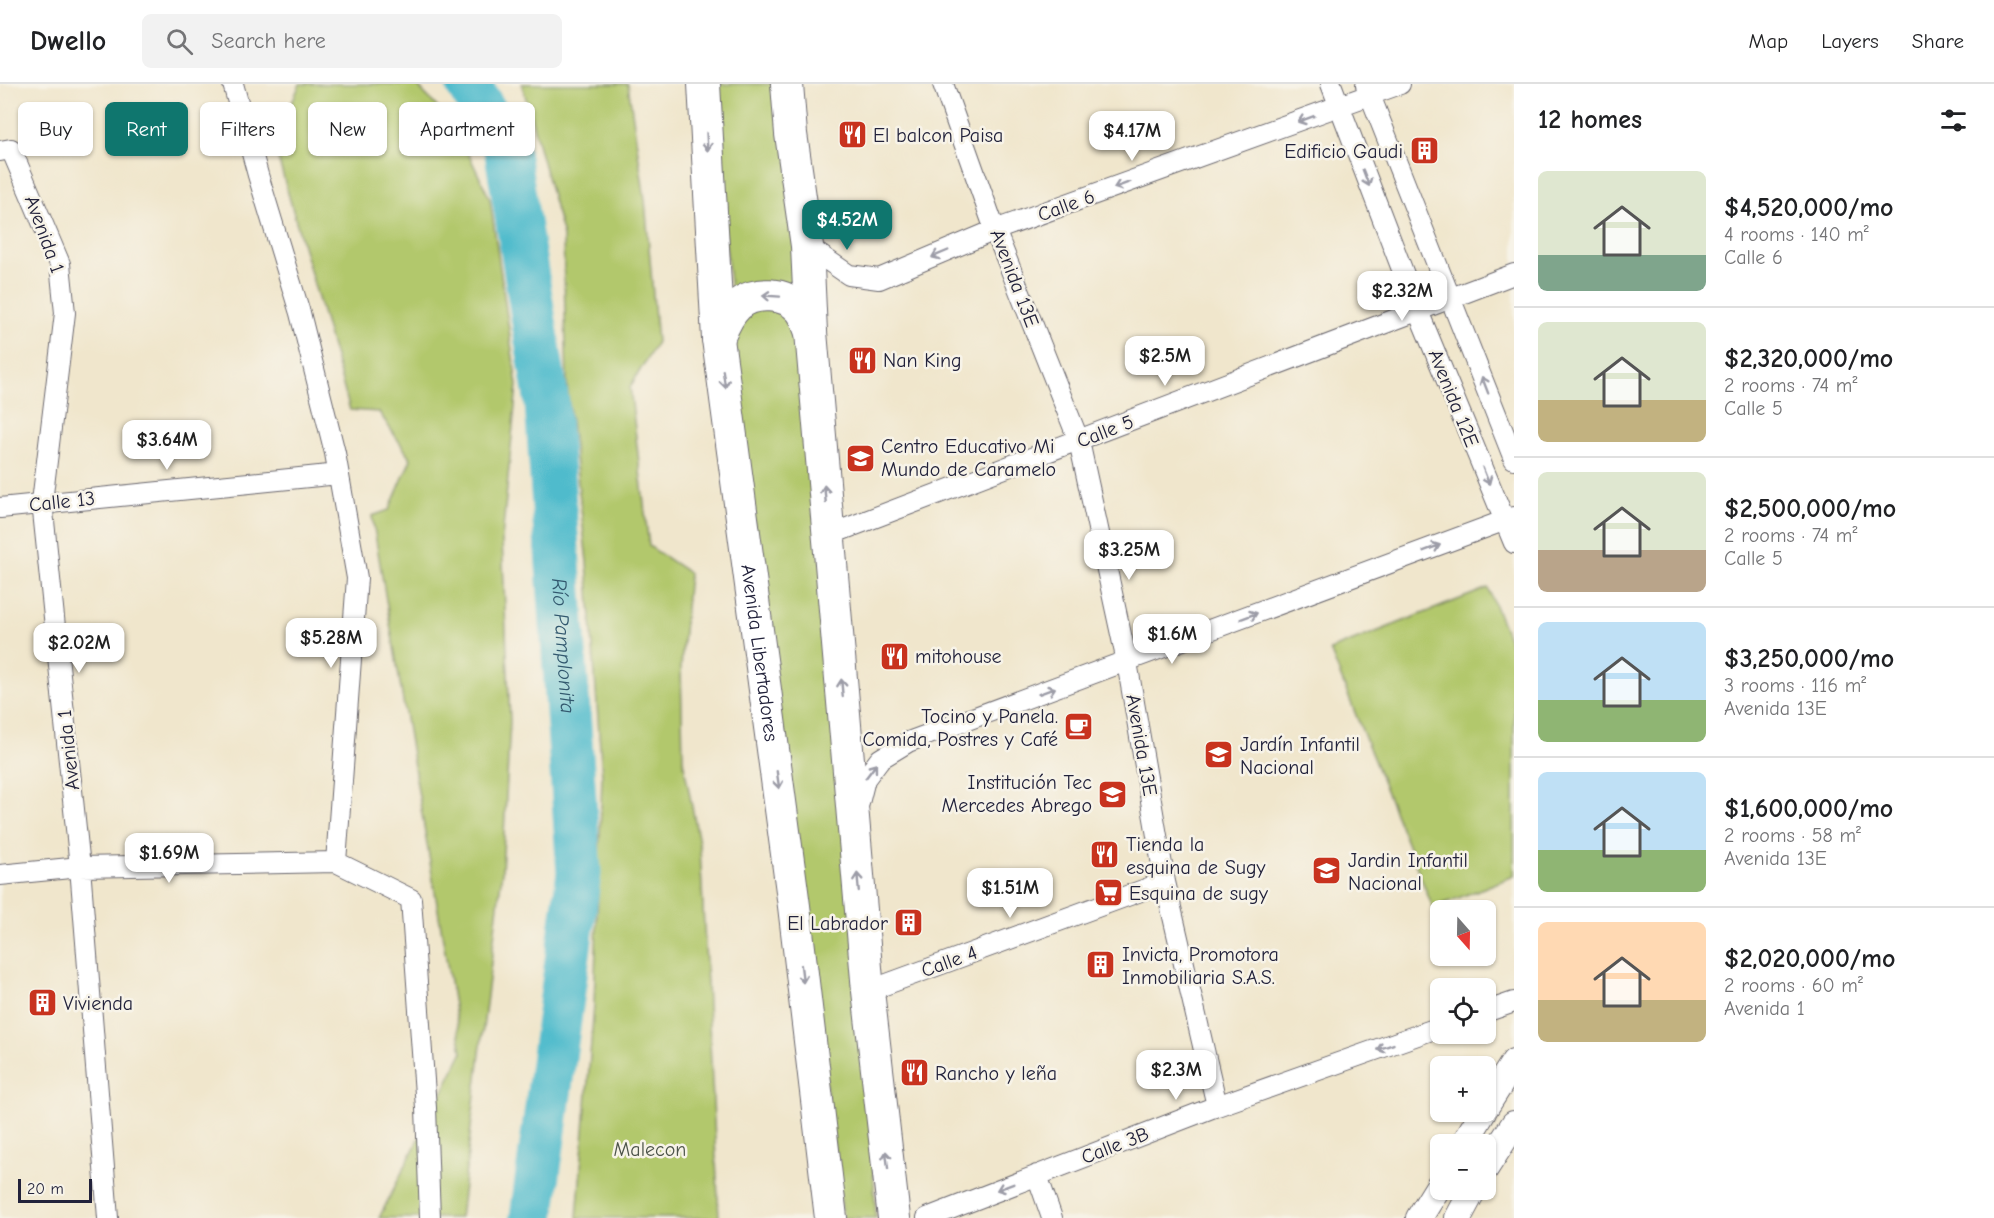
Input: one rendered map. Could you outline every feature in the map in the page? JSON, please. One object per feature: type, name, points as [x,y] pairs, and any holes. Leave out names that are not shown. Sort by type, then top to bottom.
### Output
[{"type":"main road","name":"Avenida Libertadores","points":[[704,84],[718,339],[795,906],[831,1218]]},
{"type":"main road","points":[[787,84],[791,134],[807,246],[811,332],[853,826],[868,991],[894,1218]]},
{"type":"main road","points":[[718,339],[725,321],[738,304],[757,295],[781,296],[801,310],[811,332]]},
{"type":"street","points":[[233,84],[300,313],[339,474],[357,578],[336,862]]},
{"type":"street","name":"Avenida 13E","points":[[943,84],[996,230],[1079,441],[1127,662],[1165,882],[1217,1106]]},
{"type":"street","name":"Avenida 12E","points":[[1331,84],[1418,311],[1509,519],[1514,543]]},
{"type":"street","name":"Calle 6","points":[[807,246],[849,275],[879,279],[996,230],[1339,107],[1368,90],[1400,84]]},
{"type":"street","name":"Avenida 12E","points":[[1368,90],[1514,459]]},
{"type":"street","name":"Avenida 1","points":[[6,150],[60,264],[65,313],[42,502],[80,867],[108,1218]]},
{"type":"street","name":"Calle 5","points":[[829,535],[1514,274]]},
{"type":"street","name":"Calle 13","points":[[0,508],[339,474]]},
{"type":"street","points":[[853,826],[865,778],[880,759],[908,742],[1509,519]]},
{"type":"street","points":[[0,875],[80,867],[336,862],[411,899],[426,1108],[430,1218]]},
{"type":"street","name":"Calle 4","points":[[868,991],[1165,882]]},
{"type":"street","points":[[1496,1008],[1514,1002]]},
{"type":"street","name":"Calle 3B","points":[[927,1218],[1217,1106],[1430,1031]]},
{"type":"street","points":[[1496,1091],[1514,1062]]},
{"type":"street","points":[[1496,1152],[1514,1124]]},
{"type":"street","points":[[1037,1175],[1052,1218]]},
{"type":"street","points":[[1419,1218],[1430,1200]]},
{"type":"street","points":[[1458,1218],[1468,1200]]},
{"type":"green space","points":[[300,84],[416,84],[432,102],[399,102],[399,156],[469,156],[490,199],[517,385],[502,539],[510,721],[502,872],[460,1218],[379,1218],[462,1053],[372,516],[389,510],[411,459],[379,412],[350,410],[277,156],[296,156],[296,102],[292,102]]},
{"type":"green space","name":"Malecon","points":[[522,84],[628,84],[645,200],[657,342],[630,387],[649,546],[689,573],[681,667],[683,760],[700,848],[719,1218],[577,1218],[594,1005],[602,776],[587,562],[567,385],[563,236],[535,132],[535,102],[527,102]]},
{"type":"green space","points":[[709,84],[782,84],[804,306],[732,303]]},
{"type":"green space","points":[[739,306],[798,313],[865,1027],[876,1218],[843,1218],[728,321]]},
{"type":"green space","points":[[1488,588],[1514,653],[1514,876],[1453,900],[1430,900],[1330,650]]},
{"type":"waterway","name":"Río Pamplonita","points":[[468,84],[506,147],[547,403],[579,873],[532,1218]]},
{"type":"place","name":"El balcon Paisa","points":[[852,135]]},
{"type":"place","name":"Edificio Gaudi","points":[[1424,151]]},
{"type":"place","name":"Nan King","points":[[862,360]]},
{"type":"place","name":"Centro Educativo Mi Mundo de Caramelo","points":[[860,458]]},
{"type":"place","name":"mitohouse","points":[[894,656]]},
{"type":"place","name":"Tocino y Panela. Comida, Postres y Café","points":[[1079,727]]},
{"type":"place","name":"Jardín Infantil Nacional","points":[[1219,755]]},
{"type":"place","name":"Institución Tec Mercedes Abrego","points":[[1113,794]]},
{"type":"place","name":"Tienda la esquina de Sugy","points":[[1105,855]]},
{"type":"place","name":"Jardin Infantil Nacional","points":[[1327,871]]},
{"type":"place","name":"Esquina de sugy","points":[[1108,893]]},
{"type":"place","name":"El Labrador","points":[[909,923]]},
{"type":"place","name":"Invicta, Promotora Inmobiliaria S.A.S.","points":[[1101,965]]},
{"type":"place","name":"Vivienda","points":[[42,1003]]},
{"type":"place","name":"Rancho y leña","points":[[914,1073]]}]
